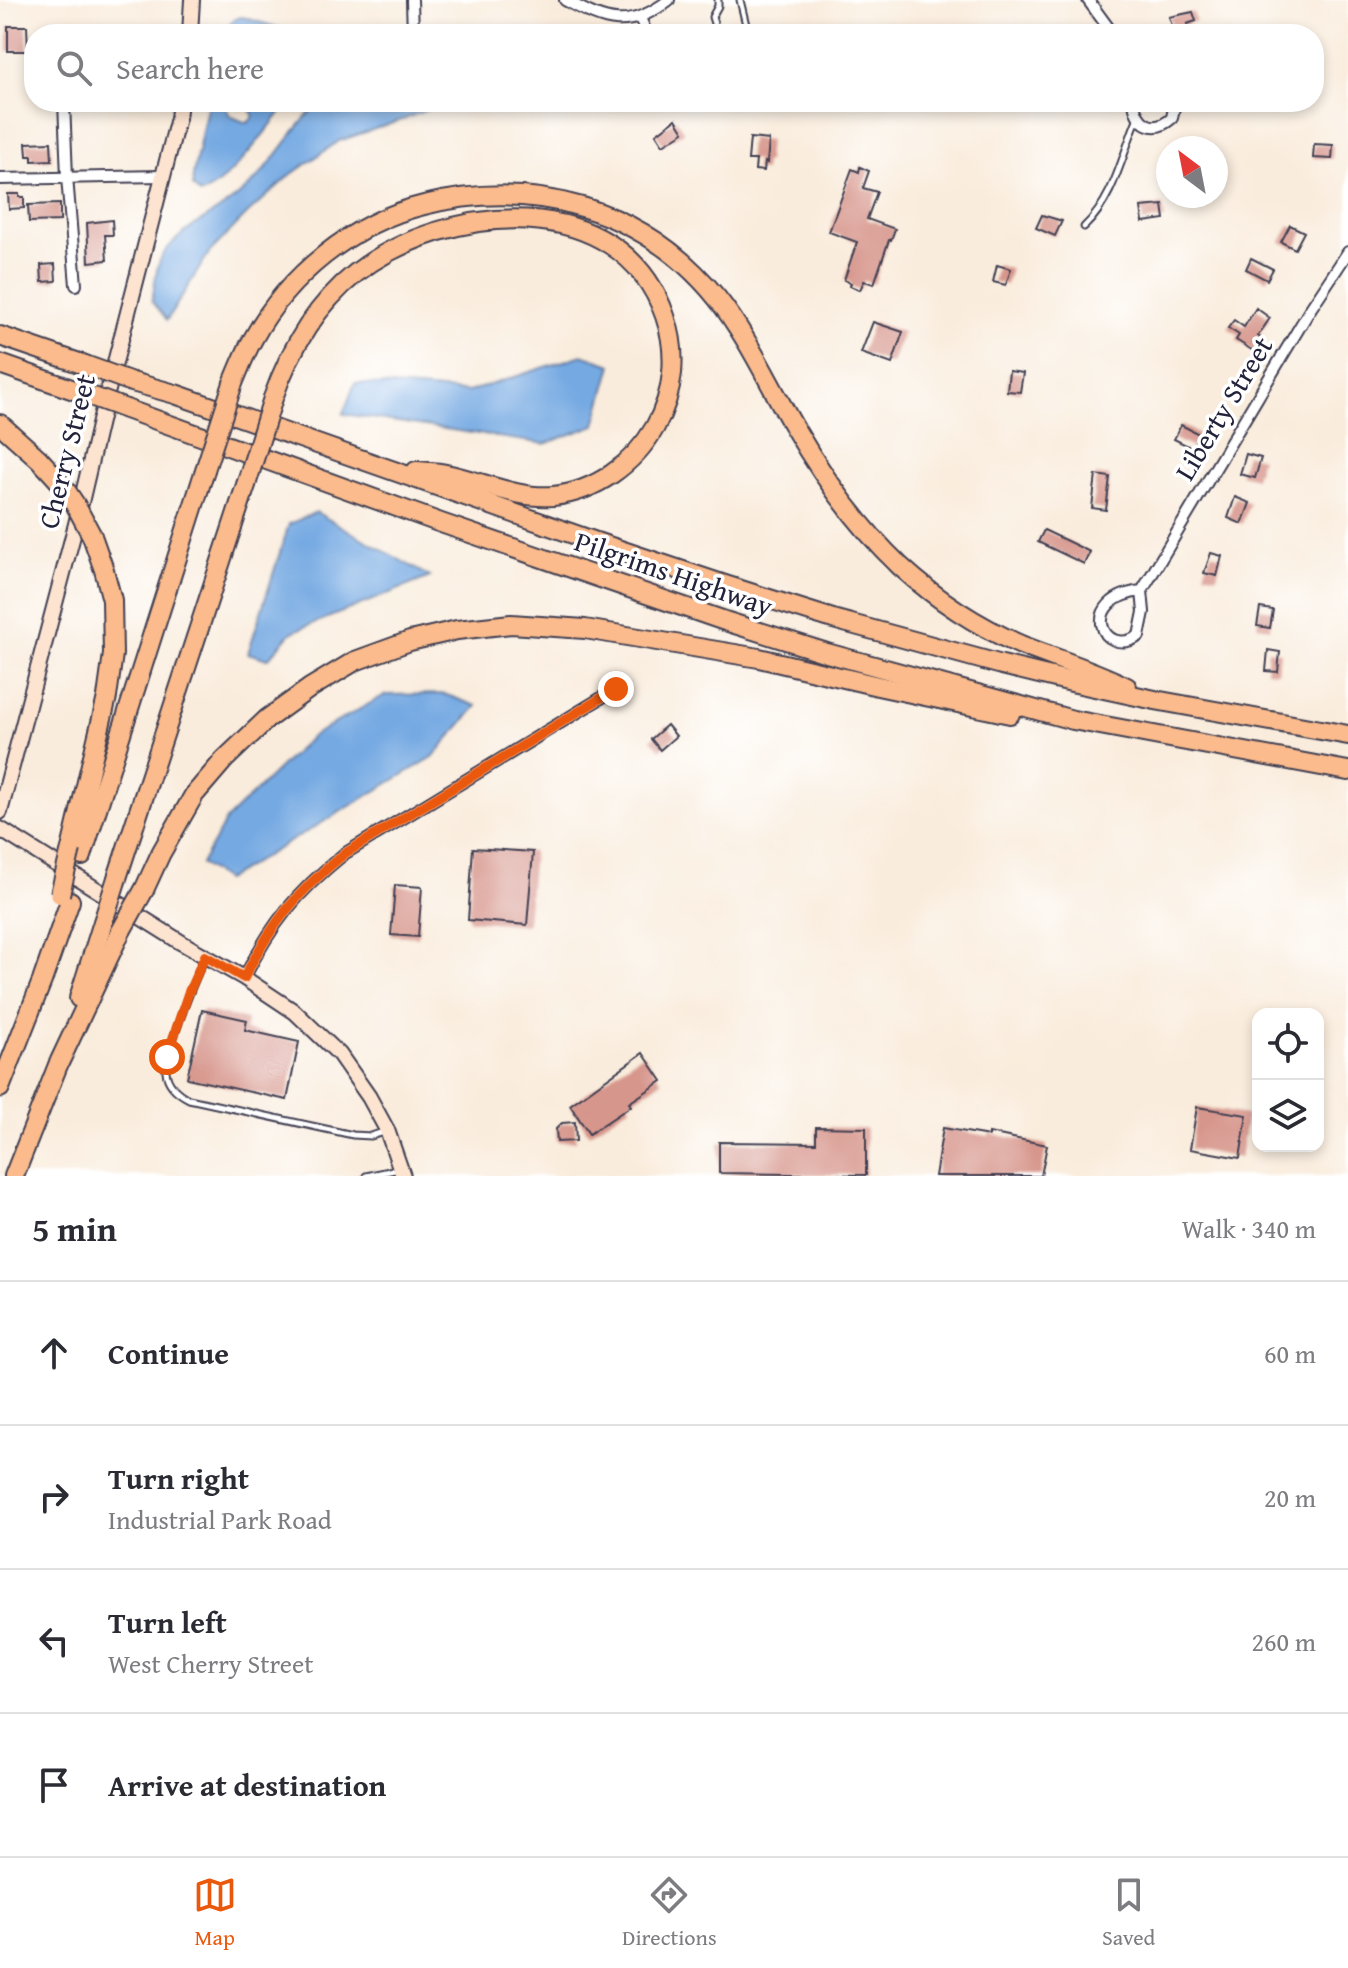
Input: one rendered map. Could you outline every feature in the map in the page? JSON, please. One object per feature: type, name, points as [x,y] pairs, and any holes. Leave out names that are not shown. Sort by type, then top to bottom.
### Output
[{"type":"highway","points":[[0,1088],[42,981],[77,853],[233,383],[253,338],[299,277],[340,244],[363,229],[418,206],[483,194],[537,196],[594,210],[640,232],[666,249],[700,278],[733,320],[831,488],[855,519],[903,569],[957,611],[985,627],[1017,643],[1102,674],[1155,700]]},
{"type":"highway","points":[[58,1065],[273,398],[283,370],[314,317],[342,285],[374,260],[435,231],[459,224],[512,219],[556,223],[600,237],[643,274],[654,290],[669,326],[673,359],[671,384],[668,399],[653,431],[624,465],[597,483],[552,496],[520,493],[445,474],[391,469]]},
{"type":"highway","name":"Pilgrims Highway","points":[[0,336],[596,542],[833,619],[1002,665],[1155,700],[1348,735]]},
{"type":"highway","name":"Pilgrims Highway","points":[[0,364],[351,491],[725,621],[827,653],[1073,720],[1348,771]]},
{"type":"highway","points":[[0,424],[39,459],[75,504],[92,536],[112,600],[113,654],[77,853]]},
{"type":"highway","points":[[14,1176],[58,1065],[121,931],[194,795],[224,760],[267,719],[355,661],[410,641],[457,630],[511,624],[550,625],[759,658],[1003,714],[1073,720]]},
{"type":"main road","points":[[191,24],[192,0]]},
{"type":"main road","name":"Cherry Street","points":[[0,812],[179,112]]},
{"type":"main road","points":[[0,829],[295,1012],[339,1054],[369,1097],[387,1130],[402,1172]]},
{"type":"street","points":[[412,0],[413,24]]},
{"type":"street","points":[[565,0],[609,20],[640,18],[669,0]]},
{"type":"street","points":[[1088,0],[1106,24]]},
{"type":"street","points":[[640,18],[643,24]]},
{"type":"street","points":[[64,112],[76,285]]},
{"type":"street","points":[[1137,112],[1148,125],[1156,127],[1166,124],[1173,112]]},
{"type":"street","points":[[0,179],[162,176]]},
{"type":"street","name":"Liberty Street","points":[[1142,591],[1128,593],[1107,604],[1102,615],[1102,627],[1115,641],[1124,642],[1139,636],[1144,612],[1142,591],[1311,308],[1348,252]]},
{"type":"street","points":[[244,978],[281,915],[344,854],[616,689]]},
{"type":"lane","points":[[714,24],[712,17],[718,0]]},
{"type":"lane","points":[[740,0],[746,24]]},
{"type":"lane","points":[[1084,227],[1096,216],[1109,195],[1138,116]]},
{"type":"lane","points":[[205,956],[188,994],[167,1057],[166,1072],[172,1088],[189,1099],[320,1129],[371,1136],[387,1130]]},
{"type":"lane","points":[[366,1176],[402,1172]]},
{"type":"water","points":[[243,17],[266,24],[230,24]]},
{"type":"water","points":[[206,112],[228,112],[230,116],[247,123],[253,118],[252,112],[281,112],[235,168],[211,189],[200,194],[193,187]]},
{"type":"water","points":[[311,112],[422,112],[339,141],[289,176],[209,253],[167,320],[152,301],[157,270],[164,253],[180,236],[250,186]]},
{"type":"water","points":[[582,355],[612,365],[595,425],[545,444],[343,414],[355,383],[468,392]]},
{"type":"water","points":[[316,512],[430,577],[292,632],[268,659],[248,653],[289,524]]},
{"type":"water","points":[[444,694],[477,706],[433,757],[225,880],[201,864],[226,820],[312,736],[385,695]]},
{"type":"building","points":[[1193,12],[1196,21],[1171,24],[1169,17]]},
{"type":"building","points":[[8,26],[24,26],[24,51],[8,51]]},
{"type":"building","points":[[676,119],[684,132],[663,145],[656,134]]},
{"type":"building","points":[[750,138],[769,140],[764,171],[755,170],[756,160],[748,160]]},
{"type":"building","points":[[51,142],[52,160],[32,161],[32,156],[27,156],[26,143]]},
{"type":"building","points":[[1314,144],[1333,145],[1332,159],[1313,158]]},
{"type":"building","points":[[860,167],[869,171],[863,188],[877,192],[867,219],[895,229],[874,284],[864,281],[860,290],[844,280],[857,242],[829,232],[852,169],[859,172]]},
{"type":"building","points":[[8,194],[24,197],[24,208],[9,209]]},
{"type":"building","points":[[60,204],[60,221],[29,222],[28,205]]},
{"type":"building","points":[[1141,207],[1163,208],[1165,219],[1143,222]]},
{"type":"building","points":[[1042,215],[1062,221],[1055,236],[1036,228]]},
{"type":"building","points":[[112,220],[113,235],[105,235],[107,260],[89,262],[87,223]]},
{"type":"building","points":[[1290,225],[1304,232],[1295,249],[1281,242]]},
{"type":"building","points":[[1251,258],[1273,269],[1267,280],[1246,269]]},
{"type":"building","points":[[55,264],[56,281],[42,282],[41,265]]},
{"type":"building","points":[[997,265],[1011,269],[1006,285],[993,282]]},
{"type":"building","points":[[1256,308],[1270,318],[1258,336],[1263,340],[1255,352],[1236,340],[1239,335],[1228,328],[1234,320],[1244,327]]},
{"type":"building","points":[[873,322],[903,332],[892,364],[861,353]]},
{"type":"building","points":[[1009,371],[1023,373],[1020,392],[1007,391]]},
{"type":"building","points":[[1181,425],[1199,434],[1192,448],[1174,439]]},
{"type":"building","points":[[1246,454],[1261,458],[1255,478],[1240,474]]},
{"type":"building","points":[[1096,475],[1110,477],[1106,510],[1092,508]]},
{"type":"building","points":[[1235,497],[1250,503],[1242,524],[1228,518]]},
{"type":"building","points":[[1044,530],[1090,552],[1084,564],[1038,542]]},
{"type":"building","points":[[1211,553],[1222,556],[1217,576],[1204,573]]},
{"type":"building","points":[[1260,608],[1273,610],[1270,628],[1257,626]]},
{"type":"building","points":[[1268,650],[1280,652],[1278,672],[1266,671]]},
{"type":"building","points":[[667,725],[676,736],[660,750],[651,739]]},
{"type":"building","points":[[473,848],[533,852],[527,925],[468,920]]},
{"type":"building","points":[[395,885],[422,887],[418,937],[391,935]]},
{"type":"building","points":[[202,1010],[247,1020],[245,1030],[299,1042],[287,1100],[187,1078]]},
{"type":"building","points":[[643,1053],[662,1081],[589,1134],[570,1105]]},
{"type":"building","points":[[1197,1107],[1247,1115],[1240,1158],[1190,1149]]},
{"type":"building","points":[[575,1122],[576,1141],[557,1142],[556,1129],[562,1123]]},
{"type":"building","points":[[816,1127],[866,1128],[866,1175],[719,1173],[719,1142],[816,1143]]},
{"type":"building","points":[[943,1128],[989,1136],[989,1133],[1047,1145],[1041,1176],[935,1176]]},
{"type":"route","points":[[167,1057],[188,994],[205,956],[244,978],[281,915],[298,895],[344,854],[616,689]]}]
